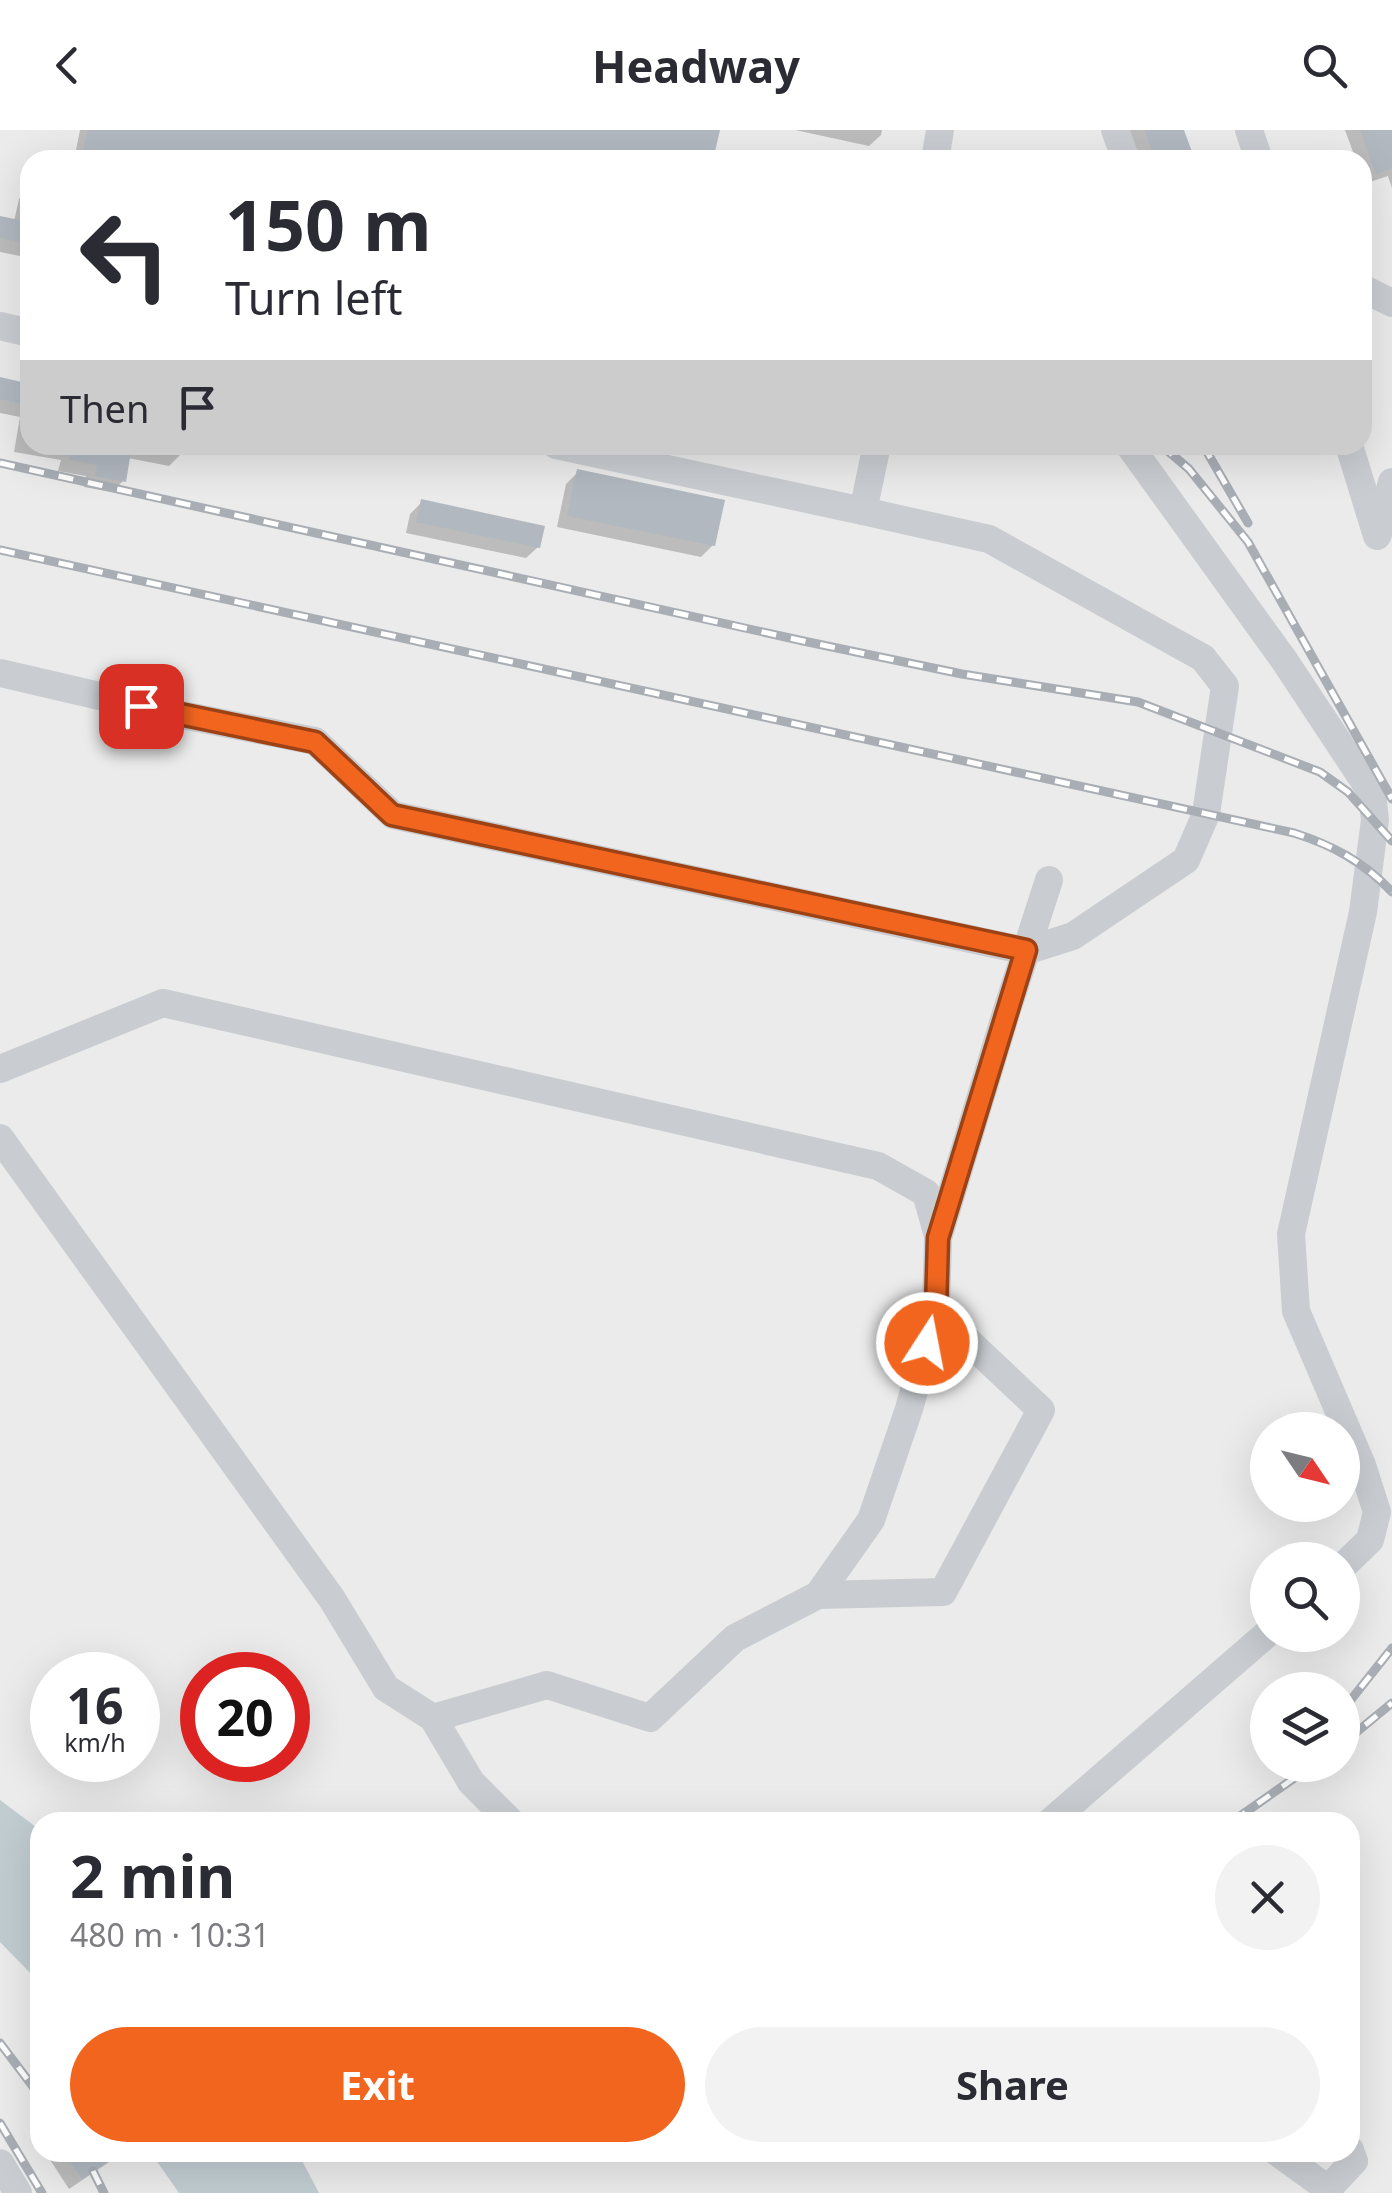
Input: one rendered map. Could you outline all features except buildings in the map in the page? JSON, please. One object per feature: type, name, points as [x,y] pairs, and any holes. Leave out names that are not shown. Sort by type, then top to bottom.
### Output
[{"type":"lane","points":[[0,673],[315,742],[392,815],[1026,950],[1073,936],[1186,860],[1206,814],[1225,686],[1203,658],[989,540],[603,455]]},
{"type":"lane","points":[[863,511],[875,455]]},
{"type":"lane","points":[[1135,455],[1284,660],[1372,793],[1375,820],[1363,912],[1291,1234],[1296,1312],[1362,1465],[1377,1512],[1370,1540],[1360,1550]]},
{"type":"lane","points":[[1352,455],[1378,536],[1392,482]]},
{"type":"lane","points":[[818,1595],[872,1520],[909,1409],[936,1310],[938,1238],[1049,880]]},
{"type":"lane","points":[[0,1069],[162,1003],[878,1166],[926,1193],[938,1238]]},
{"type":"lane","points":[[0,1138],[332,1599],[386,1688],[433,1718],[471,1782],[501,1812]]},
{"type":"lane","points":[[433,1718],[548,1685],[650,1718],[736,1638],[818,1595],[943,1592],[1040,1410],[936,1310]]},
{"type":"lane","points":[[1062,1812],[1250,1649]]},
{"type":"lane","points":[[1291,2162],[1328,2189],[1352,2162]]},
{"type":"lane","points":[[0,2163],[18,2193]]},
{"type":"shaded area","points":[[0,130],[1392,130],[1392,2193],[0,2193]]},
{"type":"shaded area","points":[[0,1800],[30,1822],[30,1973],[0,1942]]},
{"type":"shaded area","points":[[157,2162],[303,2162],[319,2193],[179,2193]]},
{"type":"railway","points":[[1173,455],[1189,469],[1248,542],[1392,799]]},
{"type":"railway","points":[[1209,455],[1248,523]]},
{"type":"railway","points":[[0,463],[808,642],[962,674],[1138,702],[1320,772],[1348,792],[1392,841]]},
{"type":"railway","points":[[0,550],[1294,833],[1347,856],[1392,892]]},
{"type":"railway","points":[[1360,1688],[1392,1648]]},
{"type":"railway","points":[[1360,1729],[1392,1703]]},
{"type":"railway","points":[[1246,1812],[1289,1782]]},
{"type":"railway","points":[[0,2043],[30,2083]]},
{"type":"railway","points":[[0,2123],[42,2193]]},
{"type":"railway","points":[[93,2171],[104,2193]]},
{"type":"route","points":[[141,706],[315,742],[392,815],[1026,950],[938,1238],[936,1310],[927,1343]]}]
